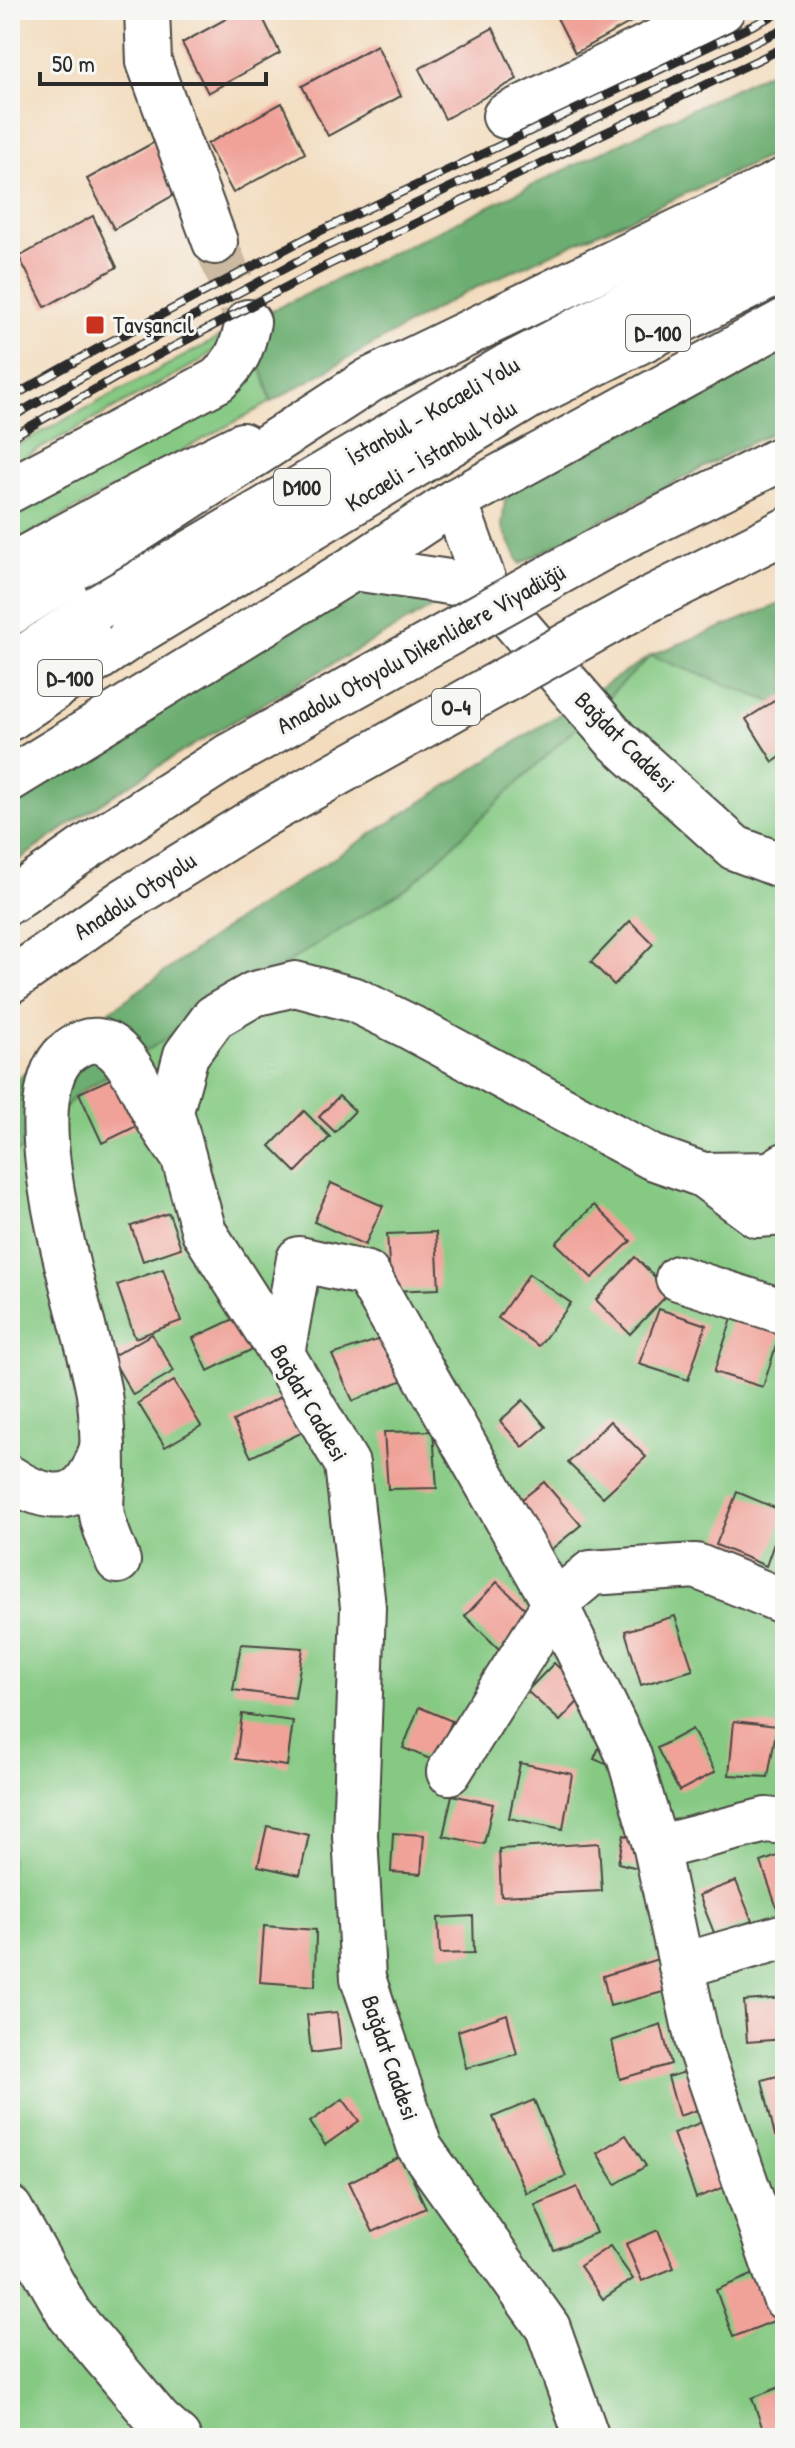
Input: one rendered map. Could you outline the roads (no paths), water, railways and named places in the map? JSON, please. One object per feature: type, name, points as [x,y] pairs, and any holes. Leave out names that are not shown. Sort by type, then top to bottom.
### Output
[{"type":"main road","points":[[147,10],[149,62],[215,242]]},
{"type":"main road","points":[[505,116],[722,10]]},
{"type":"main road","points":[[10,566],[151,504],[370,380],[785,180]]},
{"type":"main road","name":"İstanbul - Kocaeli Yolu","points":[[10,667],[97,608],[519,381],[785,223]]},
{"type":"main road","name":"Kocaeli - İstanbul Yolu","points":[[10,718],[519,381],[785,269]]},
{"type":"main road","points":[[10,779],[354,568],[455,501],[785,321]]},
{"type":"main road","points":[[10,490],[218,380],[234,364],[248,322]]},
{"type":"main road","points":[[370,380],[402,389],[420,402],[449,462],[455,501],[487,590]]},
{"type":"main road","name":"Anadolu Otoyolu Dikenlidere Viyadüğü","points":[[10,901],[84,849],[229,756],[613,542],[785,457]]},
{"type":"main road","points":[[151,504],[212,599],[240,608],[269,602],[354,568],[487,590]]},
{"type":"main road","points":[[10,613],[151,504]]},
{"type":"main road","name":"Anadolu Otoyolu","points":[[10,981],[124,901],[263,815],[650,599],[785,531]]},
{"type":"main road","name":"Bağdat Caddesi","points":[[487,590],[616,740],[735,848],[785,867]]},
{"type":"main road","name":"Bağdat Caddesi","points":[[587,2438],[548,2328],[420,2148],[363,1978],[355,1835],[363,1607],[347,1464],[204,1232],[171,1111],[186,1055],[214,1017],[254,994],[295,984],[355,1000],[652,1157],[703,1175],[771,1174],[785,1165]]},
{"type":"main road","points":[[118,1561],[102,1515],[103,1446],[99,1394],[47,1168],[45,1099],[56,1065],[68,1051],[85,1041],[103,1042],[120,1052],[184,1157]]},
{"type":"main road","points":[[703,1175],[757,1215],[785,1213]]},
{"type":"main road","points":[[282,1354],[299,1259],[367,1274],[555,1603],[629,1756],[656,1848],[698,2043],[768,2192],[785,2298]]},
{"type":"main road","points":[[678,1278],[785,1312]]},
{"type":"main road","points":[[10,1478],[25,1488],[58,1497],[79,1490],[90,1476],[103,1446]]},
{"type":"main road","points":[[449,1772],[555,1603],[591,1573],[696,1566],[785,1602]]},
{"type":"main road","points":[[656,1848],[766,1820],[785,1822]]},
{"type":"main road","points":[[681,1966],[785,1936]]},
{"type":"main road","points":[[10,2209],[70,2315],[159,2421],[178,2438]]},
{"type":"tunnel","points":[[215,242],[248,322]]},
{"type":"railway","points":[[10,398],[314,234],[785,10]]},
{"type":"railway","points":[[10,418],[321,249],[785,28]]},
{"type":"railway","points":[[10,438],[122,374],[328,265],[785,47]]},
{"type":"place","name":"Tavşancıl","points":[[95,325]]}]
